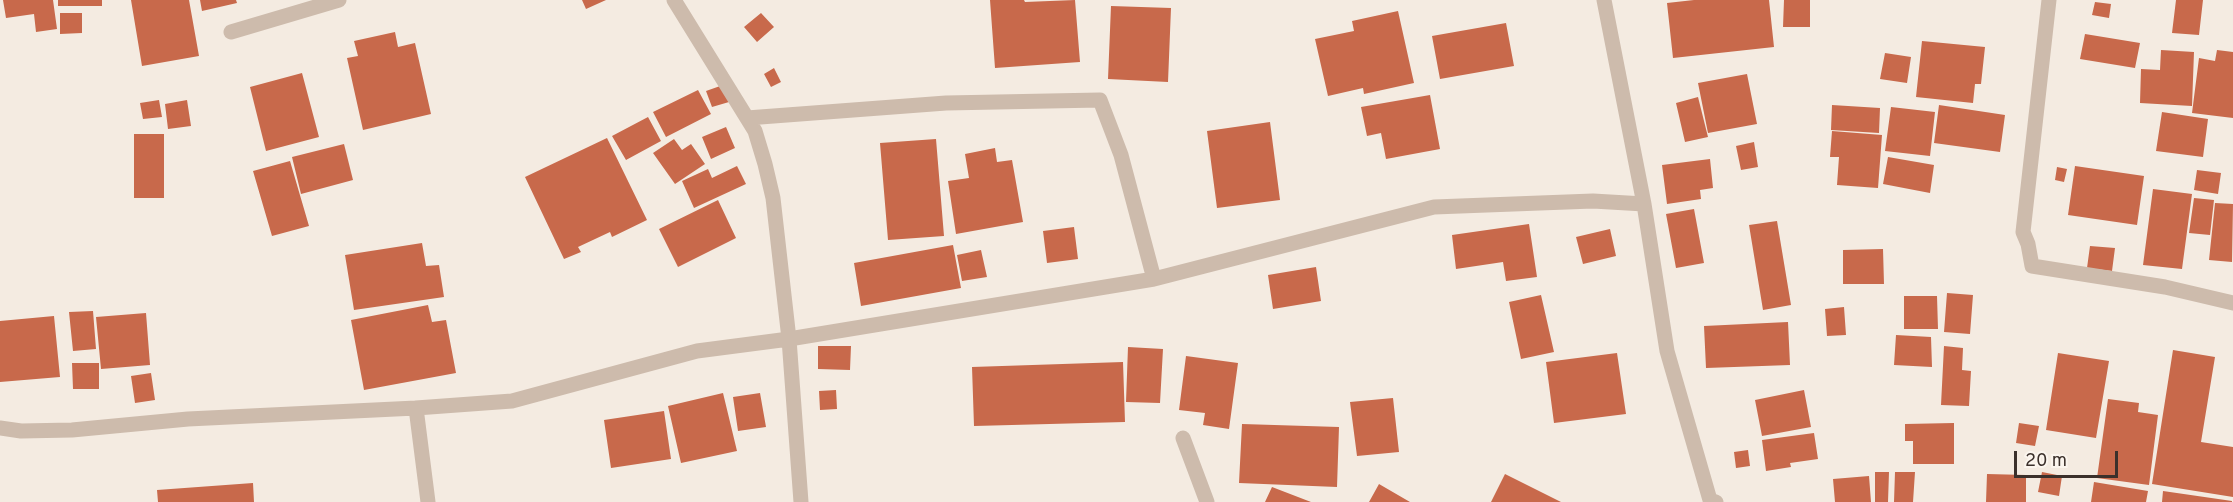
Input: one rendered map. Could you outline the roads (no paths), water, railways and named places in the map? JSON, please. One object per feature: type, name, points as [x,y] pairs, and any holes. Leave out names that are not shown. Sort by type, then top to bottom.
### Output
[{"type":"street","points":[[231,32],[339,0]]},
{"type":"street","points":[[674,0],[755,131],[773,198],[789,339],[801,502]]},
{"type":"street","points":[[1604,0],[1644,204],[1667,351],[1710,500],[1716,502]]},
{"type":"street","points":[[2049,0],[2023,232],[2032,266],[2165,287],[2233,303]]},
{"type":"street","points":[[747,118],[946,103],[1100,100],[1121,155],[1154,279]]},
{"type":"street","points":[[0,428],[21,431],[72,430],[188,420],[416,408],[512,400],[697,351],[789,339],[1154,279],[1434,207],[1593,201],[1644,204]]},
{"type":"street","points":[[416,408],[428,502]]},
{"type":"street","points":[[1183,438],[1207,502]]}]
